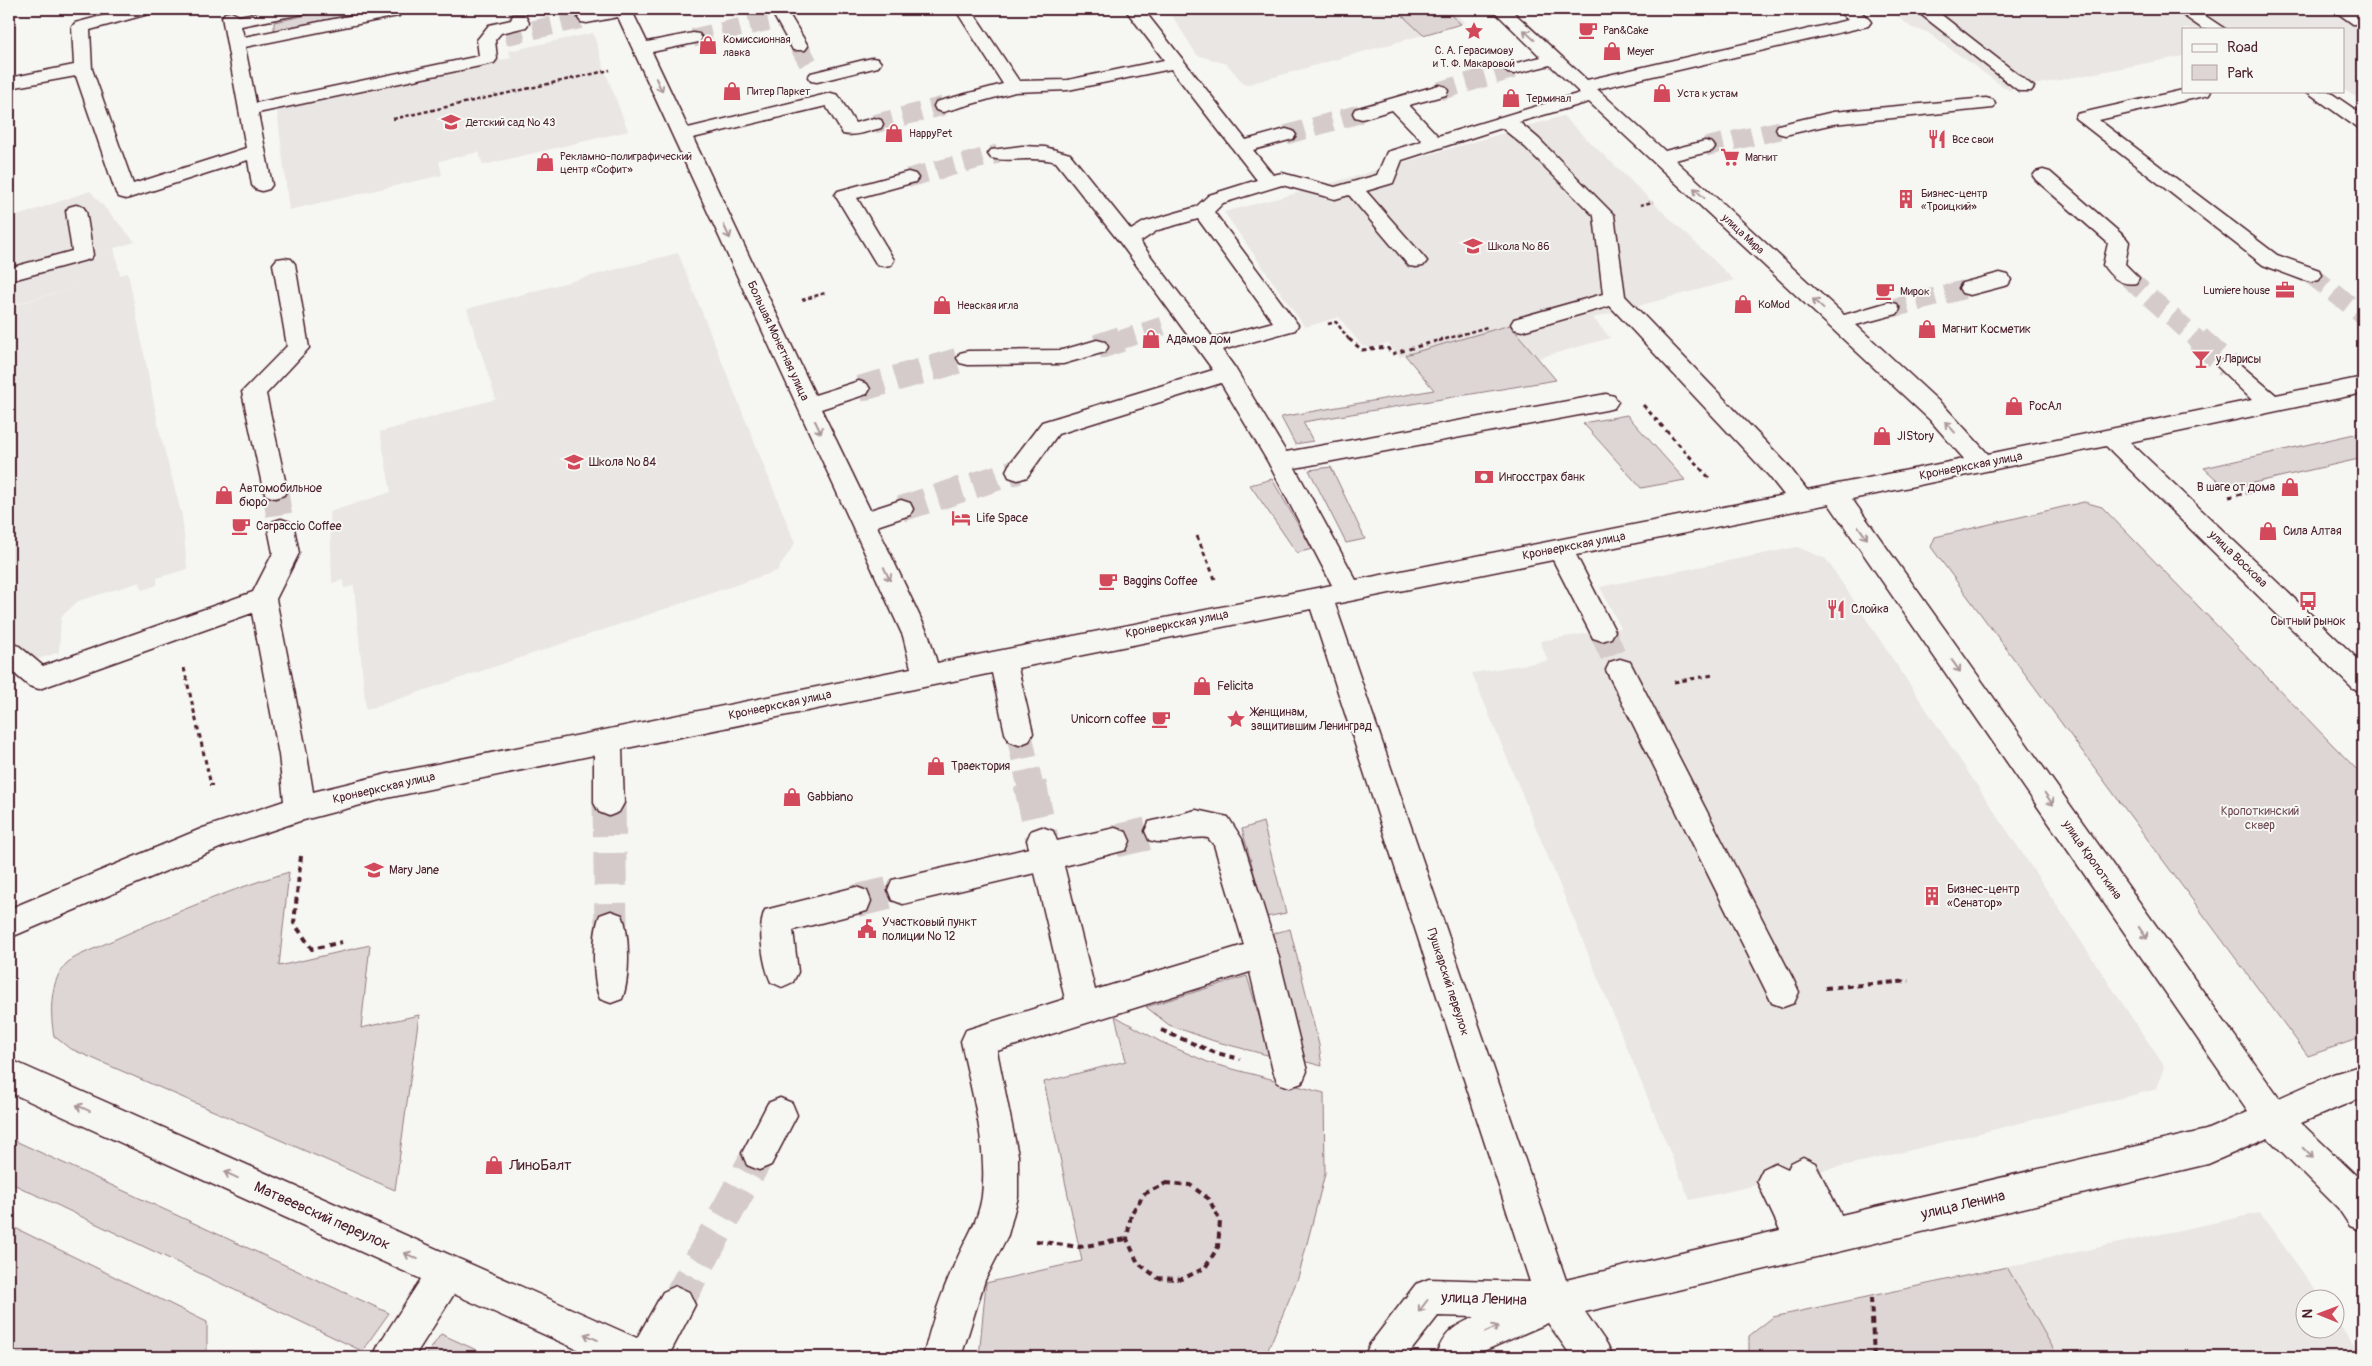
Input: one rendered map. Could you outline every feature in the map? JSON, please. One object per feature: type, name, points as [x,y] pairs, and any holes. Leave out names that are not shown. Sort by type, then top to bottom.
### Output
[{"type":"street","points":[[146,9],[81,26],[83,69],[126,193],[256,151]]},
{"type":"street","points":[[262,186],[232,20],[301,9]]},
{"type":"street","points":[[236,44],[393,12],[392,9]]},
{"type":"street","points":[[963,9],[1014,87]]},
{"type":"street","points":[[1134,9],[1269,183]]},
{"type":"street","name":"улица Мира","points":[[1500,9],[1938,414],[1982,463]]},
{"type":"street","points":[[1128,240],[1151,226],[1203,211],[1216,198],[1282,179],[1335,193],[1386,179],[1394,156],[1506,121],[1589,90],[1862,22],[1845,9]]},
{"type":"street","points":[[1923,9],[2025,87]]},
{"type":"street","points":[[2183,9],[2214,28]]},
{"type":"street","points":[[2341,9],[2359,20],[2363,19]]},
{"type":"street","points":[[587,18],[624,10]]},
{"type":"street","name":"Большая Монетная улица","points":[[624,10],[916,636],[927,675]]},
{"type":"street","points":[[778,15],[799,46]]},
{"type":"street","points":[[248,110],[488,59],[486,40],[495,29],[520,23],[519,19]]},
{"type":"street","points":[[486,40],[505,36]]},
{"type":"street","points":[[642,49],[693,38]]},
{"type":"street","points":[[1514,69],[1554,59]]},
{"type":"street","points":[[872,63],[814,72],[850,130],[874,124]]},
{"type":"street","points":[[943,106],[1014,87],[1068,85],[1175,63]]},
{"type":"street","points":[[10,83],[83,69]]},
{"type":"street","points":[[1362,113],[1439,91]]},
{"type":"street","points":[[2198,92],[2084,118],[2270,260],[2311,275]]},
{"type":"street","points":[[2316,92],[2363,123]]},
{"type":"street","points":[[682,135],[831,98]]},
{"type":"street","points":[[1396,103],[1434,144]]},
{"type":"street","points":[[1785,129],[1833,118],[1986,104]]},
{"type":"street","points":[[1506,121],[1532,143],[1604,215],[1614,298],[1778,470],[1801,500]]},
{"type":"street","points":[[1241,147],[1286,135]]},
{"type":"street","points":[[1661,158],[1705,147]]},
{"type":"street","name":"Пушкарский переулок","points":[[998,154],[1045,152],[1063,158],[1128,240],[1178,321],[1208,347],[1227,373],[1280,462],[1331,556],[1334,594],[1554,1301],[1594,1357]]},
{"type":"street","points":[[2043,176],[2119,242],[2114,265],[2128,278]]},
{"type":"street","points":[[884,260],[845,195],[908,178]]},
{"type":"street","points":[[1353,188],[1416,261]]},
{"type":"street","points":[[9,275],[83,255],[76,211]]},
{"type":"street","points":[[1203,211],[1287,325],[1208,347]]},
{"type":"street","points":[[275,490],[254,392],[298,348],[284,264]]},
{"type":"street","points":[[1970,288],[2000,280]]},
{"type":"street","points":[[1522,324],[1614,298]]},
{"type":"street","points":[[1839,323],[1889,310]]},
{"type":"street","points":[[968,358],[1063,357],[1097,347]]},
{"type":"street","points":[[2228,366],[2271,404]]},
{"type":"street","points":[[1018,471],[1050,428],[1227,373]]},
{"type":"street","name":"Кронверкская улица","points":[[9,924],[214,837],[300,808],[387,786],[927,675],[2112,438],[2363,385]]},
{"type":"street","points":[[807,404],[859,389]]},
{"type":"street","points":[[1280,462],[1606,402]]},
{"type":"street","name":"улица Воскова","points":[[2112,438],[2363,681]]},
{"type":"street","name":"улица Кропоткина","points":[[1835,493],[2273,1119],[2351,1196],[2363,1213]]},
{"type":"street","points":[[862,522],[901,509]]},
{"type":"street","points":[[281,528],[286,553],[263,599],[300,808]]},
{"type":"street","points":[[1560,549],[1602,631]]},
{"type":"street","points":[[9,654],[40,678],[263,599]]},
{"type":"street","points":[[1003,660],[1019,733]]},
{"type":"street","points":[[1620,670],[1783,992]]},
{"type":"street","points":[[608,740],[609,803]]},
{"type":"street","points":[[1160,831],[1196,823],[1217,826],[1227,839],[1262,954],[1290,1071]]},
{"type":"street","points":[[903,890],[1044,848],[1115,841]]},
{"type":"street","points":[[1044,848],[1099,1004]]},
{"type":"street","points":[[782,972],[776,920],[856,900]]},
{"type":"street","points":[[610,925],[611,988]]},
{"type":"street","points":[[942,1357],[955,1312],[970,1271],[990,1235],[1000,1196],[1001,1155],[978,1041],[1262,954]]},
{"type":"street","name":"Матвеевский переулок","points":[[9,1075],[636,1357]]},
{"type":"street","name":"улица Ленина","points":[[1454,1357],[1466,1340],[1554,1301],[2208,1147],[2333,1090],[2363,1081]]},
{"type":"street","points":[[759,1154],[780,1115]]},
{"type":"street","points":[[1789,1178],[1818,1239]]},
{"type":"street","points":[[392,1357],[448,1272]]},
{"type":"street","name":"улица Ленина","points":[[1384,1357],[1429,1297],[1554,1301]]},
{"type":"street","points":[[647,1357],[676,1305]]},
{"type":"path","points":[[394,119],[611,69]]},
{"type":"path","points":[[800,300],[826,293]]},
{"type":"path","points":[[813,296],[816,302]]},
{"type":"path","points":[[1287,325],[1302,331],[1336,322],[1359,350],[1368,352],[1387,347],[1392,354],[1507,322],[1522,324]]},
{"type":"path","points":[[1606,402],[1635,396],[1713,483]]},
{"type":"path","points":[[2228,498],[2271,487]]},
{"type":"path","points":[[1196,536],[1215,579]]},
{"type":"path","points":[[175,629],[211,786]]},
{"type":"path","points":[[301,856],[294,923],[312,949],[342,942]]},
{"type":"path","points":[[1783,992],[1909,981]]},
{"type":"path","points":[[1099,1004],[1213,1052],[1290,1071]]},
{"type":"path","points":[[1166,1183],[1190,1185],[1209,1199],[1220,1221],[1218,1247],[1205,1268],[1182,1279],[1158,1278],[1138,1263],[1127,1239],[1131,1214],[1144,1194],[1166,1183]]},
{"type":"path","points":[[1079,1247],[1127,1239]]},
{"type":"path","points":[[1871,1298],[1874,1357]]},
{"type":"shaded area","points":[[1168,9],[1450,9],[1465,23],[1245,85],[1227,64],[1197,55]]},
{"type":"shaded area","points":[[1889,9],[2363,9],[2363,101],[2344,90],[2344,28],[2182,28],[2182,56],[2008,90],[1927,32],[1912,28]]},
{"type":"shaded area","name":"Детский сад № 43","points":[[593,33],[628,131],[483,165],[479,152],[439,161],[442,175],[289,210],[277,109],[511,58],[509,51]]},
{"type":"shaded area","name":"Школа № 86","points":[[1563,116],[1734,280],[1593,318],[1610,338],[1538,358],[1549,371],[1434,390],[1406,355],[1400,357],[1388,343],[1371,348],[1362,346],[1339,317],[1305,327],[1224,212],[1290,195]]},
{"type":"shaded area","points":[[90,191],[135,242],[114,248],[120,275],[128,273],[160,434],[182,516],[187,569],[157,578],[157,585],[142,590],[140,582],[78,601],[61,617],[59,652],[9,669],[9,307],[77,287],[9,306],[9,219]]},
{"type":"shaded area","name":"Школа № 84","points":[[678,253],[795,543],[777,571],[366,710],[354,586],[344,588],[343,580],[332,583],[330,512],[391,492],[380,432],[496,399],[467,309]]},
{"type":"shaded area","points":[[1797,547],[1826,559],[2164,1066],[2157,1089],[1887,1156],[1690,1200],[1472,673],[1548,661],[1540,641],[1621,628],[1600,587]]},
{"type":"shaded area","points":[[2260,1213],[2314,1288],[2294,1288],[2294,1338],[2344,1338],[2344,1331],[2362,1357],[2058,1357],[2007,1267]]},
{"type":"green space","points":[[337,9],[367,9],[361,13],[274,30],[274,22]]},
{"type":"green space","points":[[1410,9],[1444,9],[1461,24],[1423,35],[1400,13]]},
{"type":"green space","points":[[1510,325],[1556,380],[1303,422],[1313,441],[1295,444],[1281,417],[1434,390],[1405,355]]},
{"type":"green space","points":[[1627,415],[1685,480],[1641,488],[1583,423]]},
{"type":"green space","points":[[2363,432],[2363,458],[2227,489],[2204,468]]},
{"type":"green space","points":[[1331,467],[1365,539],[1346,543],[1309,470]]},
{"type":"green space","points":[[1272,479],[1312,549],[1297,553],[1250,485]]},
{"type":"green space","name":"Кропоткинский сквер","points":[[2084,502],[2102,507],[2363,776],[2363,1037],[2308,1056],[1931,547],[1935,537]]},
{"type":"green space","points":[[1263,822],[1286,913],[1266,917],[1242,829]]},
{"type":"green space","points":[[289,872],[279,966],[370,945],[361,1028],[419,1015],[395,1190],[69,1048],[54,1036],[52,998],[57,979],[67,963],[106,943],[183,910],[236,889]]},
{"type":"green space","points":[[1290,929],[1319,1045],[1322,1066],[1303,1061],[1271,934]]},
{"type":"green space","points":[[1247,976],[1271,1056],[1214,1041],[1169,1025],[1146,1007]]},
{"type":"green space","points":[[1115,1016],[1161,1042],[1210,1063],[1324,1093],[1325,1174],[1298,1278],[1265,1357],[979,1357],[986,1283],[1082,1261],[1044,1082],[1126,1061]]},
{"type":"green space","points":[[9,1138],[389,1313],[362,1351],[9,1182]]},
{"type":"green space","points":[[9,1225],[207,1322],[207,1357],[9,1357]]},
{"type":"green space","points":[[2007,1267],[2058,1357],[1749,1357],[1749,1336],[1773,1317]]},
{"type":"green space","points":[[441,1334],[492,1357],[425,1357]]},
{"type":"tunnel","points":[[516,9],[519,19]]},
{"type":"tunnel","points":[[505,36],[587,18]]},
{"type":"tunnel","points":[[693,38],[774,20]]},
{"type":"tunnel","points":[[799,46],[811,68]]},
{"type":"tunnel","points":[[1439,91],[1514,69]]},
{"type":"tunnel","points":[[874,124],[943,106]]},
{"type":"tunnel","points":[[1286,135],[1362,113]]},
{"type":"tunnel","points":[[1705,147],[1785,129]]},
{"type":"tunnel","points":[[908,178],[998,154]]},
{"type":"tunnel","points":[[2311,275],[2363,315]]},
{"type":"tunnel","points":[[2128,278],[2199,341]]},
{"type":"tunnel","points":[[1889,309],[1970,288]]},
{"type":"tunnel","points":[[1117,341],[1169,324]]},
{"type":"tunnel","points":[[1097,347],[1121,339]]},
{"type":"tunnel","points":[[2198,339],[2228,366]]},
{"type":"tunnel","points":[[859,389],[968,358]]},
{"type":"tunnel","points":[[901,509],[1018,471]]},
{"type":"tunnel","points":[[275,489],[281,528]]},
{"type":"tunnel","points":[[1602,631],[1620,670]]},
{"type":"tunnel","points":[[1019,733],[1030,785]]},
{"type":"tunnel","points":[[1030,784],[1042,839]]},
{"type":"tunnel","points":[[609,803],[611,925]]},
{"type":"tunnel","points":[[1115,841],[1160,831]]},
{"type":"tunnel","points":[[856,901],[903,890]]},
{"type":"tunnel","points":[[676,1305],[759,1153]]},
{"type":"place","name":"Pan&Cake","points":[[1588,30]]},
{"type":"place","name":"С. А. Герасимову и Т. Ф. Макаровой","points":[[1474,31]]},
{"type":"place","name":"Комиссионная лавка","points":[[708,45]]},
{"type":"place","name":"Meyer","points":[[1612,51]]},
{"type":"place","name":"Питер Паркет","points":[[732,91]]},
{"type":"place","name":"Уста к устам","points":[[1662,93]]},
{"type":"place","name":"Терминал","points":[[1511,98]]},
{"type":"place","name":"Детский сад № 43","points":[[451,122]]},
{"type":"place","name":"HappyPet","points":[[894,133]]},
{"type":"place","name":"Все свои","points":[[1937,139]]},
{"type":"place","name":"Магнит","points":[[1730,157]]},
{"type":"place","name":"Рекламно-полиграфический центр «Софит»","points":[[545,162]]},
{"type":"place","name":"Бизнес-центр «Троицкий»","points":[[1906,199]]},
{"type":"place","name":"Школа № 86","points":[[1473,246]]},
{"type":"place","name":"Lumiere house","points":[[2285,290]]},
{"type":"place","name":"Мирок","points":[[1885,291]]},
{"type":"place","name":"KoMod","points":[[1743,304]]},
{"type":"place","name":"Невская игла","points":[[942,305]]},
{"type":"place","name":"Магнит Косметик","points":[[1927,329]]},
{"type":"place","name":"Адамов дом","points":[[1151,339]]},
{"type":"place","name":"у Ларисы","points":[[2201,359]]},
{"type":"place","name":"РосАл","points":[[2014,406]]},
{"type":"place","name":"JIStory","points":[[1882,436]]},
{"type":"place","name":"Школа № 84","points":[[574,462]]},
{"type":"place","name":"Ингосстрах банк","points":[[1484,477]]},
{"type":"place","name":"В шаге от дома","points":[[2290,487]]},
{"type":"place","name":"Автомобильное бюро","points":[[224,495]]},
{"type":"place","name":"Life Space","points":[[961,518]]},
{"type":"place","name":"Carpaccio Coffee","points":[[241,526]]},
{"type":"place","name":"Сила Алтая","points":[[2268,531]]},
{"type":"place","name":"Baggins Coffee","points":[[1108,581]]},
{"type":"place","name":"Сытный рынок","points":[[2308,601]]},
{"type":"place","name":"Слойка","points":[[1836,609]]},
{"type":"place","name":"Felicita","points":[[1202,686]]},
{"type":"place","name":"Unicorn coffee","points":[[1161,719]]},
{"type":"place","name":"Женщинам, защитившим Ленинград","points":[[1236,719]]},
{"type":"place","name":"Траектория","points":[[936,766]]},
{"type":"place","name":"Gabbiano","points":[[792,797]]},
{"type":"place","name":"Mary Jane","points":[[374,870]]},
{"type":"place","name":"Бизнес-центр «Сенатор»","points":[[1932,896]]},
{"type":"place","name":"Участковый пункт полиции № 12","points":[[867,929]]},
{"type":"place","name":"ЛиноБалт","points":[[494,1165]]}]
